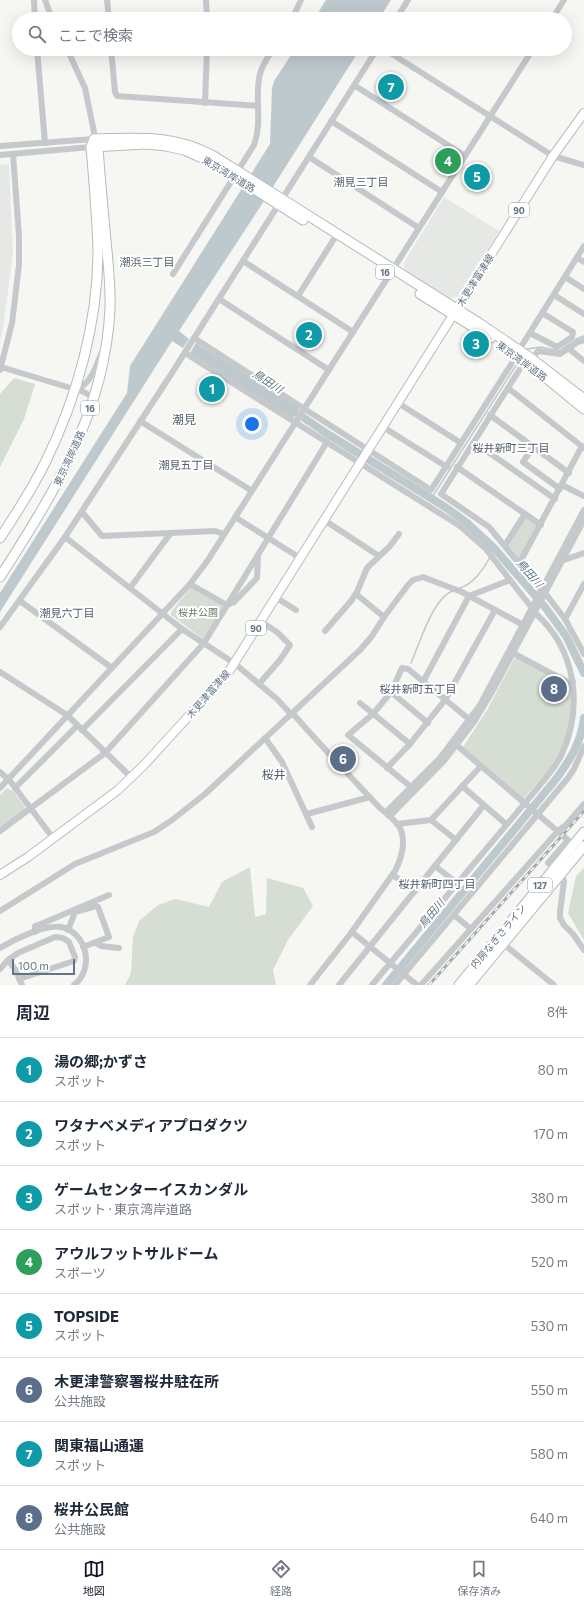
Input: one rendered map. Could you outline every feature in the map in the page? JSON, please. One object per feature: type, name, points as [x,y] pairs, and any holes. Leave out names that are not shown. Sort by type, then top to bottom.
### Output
[{"type":"highway","name":"東京湾岸道路","points":[[94,144],[142,137],[173,140],[202,150],[334,239],[391,272]]},
{"type":"highway","name":"東京湾岸道路","points":[[0,577],[43,509],[64,471],[79,438],[94,398],[104,359],[109,321],[110,278],[94,144]]},
{"type":"highway","name":"東京湾岸道路","points":[[0,538],[27,496],[45,463],[75,390],[83,358],[91,320],[97,256],[94,144]]},
{"type":"highway","name":"東京湾岸道路","points":[[280,202],[518,352],[584,409]]},
{"type":"highway","name":"東京湾岸道路","points":[[528,360],[584,399]]},
{"type":"highway","name":"内房なぎさライン","points":[[459,985],[499,941],[557,871],[584,832]]},
{"type":"highway","name":"内房なぎさライン","points":[[557,871],[584,846]]},
{"type":"highway","name":"内房なぎさライン","points":[[469,985],[499,941]]},
{"type":"main road","name":"木更津富津線","points":[[369,450],[553,156],[584,113]]},
{"type":"main road","name":"90","points":[[360,463],[369,450]]},
{"type":"main road","name":"木更津富津線","points":[[0,875],[118,790],[220,682],[234,663],[360,463]]},
{"type":"street","points":[[34,0],[35,12]]},
{"type":"street","points":[[45,0],[49,12]]},
{"type":"street","points":[[107,0],[108,12]]},
{"type":"street","points":[[206,0],[207,12]]},
{"type":"street","points":[[295,12],[301,0]]},
{"type":"street","points":[[400,12],[408,0]]},
{"type":"street","points":[[556,12],[564,0]]},
{"type":"street","points":[[38,56],[45,143]]},
{"type":"street","points":[[70,56],[85,88],[90,111],[94,144]]},
{"type":"street","points":[[112,56],[115,92],[117,96],[258,106]]},
{"type":"street","points":[[205,103],[207,56]]},
{"type":"street","points":[[173,274],[237,173],[255,140],[258,122],[260,73],[269,56]]},
{"type":"street","points":[[0,627],[82,512],[194,339],[373,56]]},
{"type":"street","points":[[395,56],[553,156],[584,165]]},
{"type":"street","points":[[0,788],[190,584],[208,560],[529,56]]},
{"type":"street","points":[[354,85],[465,156]]},
{"type":"street","points":[[331,121],[442,192]]},
{"type":"street","points":[[0,146],[45,143],[94,144]]},
{"type":"street","points":[[0,155],[94,144]]},
{"type":"street","points":[[13,154],[19,236],[19,264],[12,323],[1,368],[89,394],[94,398]]},
{"type":"street","points":[[309,157],[419,228]]},
{"type":"street","points":[[298,296],[334,239]]},
{"type":"street","points":[[433,488],[584,246]]},
{"type":"street","points":[[577,258],[584,262]]},
{"type":"street","points":[[243,261],[354,332]]},
{"type":"street","points":[[565,277],[584,289]]},
{"type":"street","points":[[554,295],[584,314]]},
{"type":"street","points":[[219,299],[329,370]]},
{"type":"street","points":[[530,332],[557,347],[572,337],[573,332],[542,313]]},
{"type":"street","points":[[75,390],[80,389],[83,386],[96,367],[102,351],[109,321]]},
{"type":"street","points":[[194,339],[431,490],[433,488],[489,527],[565,619],[584,649]]},
{"type":"street","points":[[441,494],[490,415],[528,360],[538,351],[560,354],[584,340]]},
{"type":"street","points":[[568,348],[584,361]]},
{"type":"street","points":[[185,352],[460,526],[485,548],[533,610],[552,631],[567,657],[573,682],[573,720],[566,744],[554,767],[526,803],[506,824],[372,985]]},
{"type":"street","points":[[508,388],[583,447],[519,564]]},
{"type":"street","points":[[398,403],[461,443]]},
{"type":"street","points":[[490,415],[568,473]]},
{"type":"street","points":[[140,422],[252,491]]},
{"type":"street","points":[[384,427],[447,467]]},
{"type":"street","points":[[0,831],[105,753],[204,643],[327,442]]},
{"type":"street","points":[[474,442],[555,499]]},
{"type":"street","points":[[533,447],[523,462],[561,487],[584,496]]},
{"type":"street","points":[[457,467],[541,525]]},
{"type":"street","points":[[388,815],[393,813],[444,761],[455,744],[488,691],[525,626],[560,560],[584,510]]},
{"type":"street","points":[[82,512],[102,536],[215,531],[224,534]]},
{"type":"street","points":[[505,545],[525,514]]},
{"type":"street","points":[[235,517],[300,558]]},
{"type":"street","points":[[324,520],[378,556]]},
{"type":"street","points":[[560,560],[584,520]]},
{"type":"street","points":[[130,588],[170,534]]},
{"type":"street","points":[[324,631],[356,594],[367,568],[390,546],[399,534]]},
{"type":"street","points":[[65,537],[182,629],[234,663],[259,684],[292,714],[397,824],[403,836],[403,841],[400,861],[393,875],[352,932],[310,985]]},
{"type":"street","points":[[560,560],[584,553]]},
{"type":"street","points":[[227,606],[234,602],[257,578],[258,554]]},
{"type":"street","points":[[1,909],[75,864],[148,835],[162,827],[205,794],[360,650],[413,580],[428,578],[469,596],[525,626]]},
{"type":"street","points":[[423,682],[469,596],[510,580]]},
{"type":"street","points":[[190,584],[227,606]]},
{"type":"street","points":[[565,619],[584,584]]},
{"type":"street","points":[[356,594],[384,618]]},
{"type":"street","points":[[275,597],[296,610]]},
{"type":"street","points":[[20,601],[112,668]]},
{"type":"street","points":[[387,768],[428,723],[445,700],[495,610]]},
{"type":"street","points":[[259,684],[280,660],[290,645],[277,632],[260,621]]},
{"type":"street","points":[[388,815],[390,809],[455,744],[483,708],[513,654],[525,626]]},
{"type":"street","points":[[15,788],[80,728],[182,629]]},
{"type":"street","points":[[513,654],[567,682],[573,682]]},
{"type":"street","points":[[411,788],[348,734],[373,714],[391,692],[402,668],[408,669],[470,720]]},
{"type":"street","points":[[0,672],[67,715],[131,777]]},
{"type":"street","points":[[391,692],[428,723]]},
{"type":"street","points":[[360,703],[410,744]]},
{"type":"street","points":[[265,738],[282,762],[312,827]]},
{"type":"street","points":[[455,744],[568,840],[548,863],[557,871],[564,881],[560,918],[584,950]]},
{"type":"street","points":[[395,985],[568,778],[582,758],[584,746]]},
{"type":"street","points":[[397,824],[431,820],[481,766]]},
{"type":"street","points":[[0,772],[8,779],[53,838]]},
{"type":"street","points":[[462,786],[506,824]]},
{"type":"street","points":[[307,814],[370,797]]},
{"type":"street","points":[[421,985],[558,831],[566,825],[584,804]]},
{"type":"street","points":[[339,985],[484,805]]},
{"type":"street","points":[[431,820],[456,840]]},
{"type":"street","points":[[435,866],[457,883]]},
{"type":"street","points":[[393,875],[414,891]]},
{"type":"street","points":[[35,932],[35,926],[109,895]]},
{"type":"street","points":[[68,930],[75,912],[96,906],[98,907],[109,936],[106,939],[83,947]]},
{"type":"street","points":[[454,915],[471,929]]},
{"type":"street","points":[[0,948],[50,927],[60,927],[68,930],[80,940],[87,960],[82,977],[74,985]]},
{"type":"street","points":[[352,932],[417,985]]},
{"type":"street","points":[[0,970],[8,960],[23,950],[55,937],[66,939],[71,946],[75,958],[74,961],[20,982],[15,968],[8,960]]},
{"type":"street","points":[[499,941],[554,985]]},
{"type":"street","points":[[96,943],[101,946],[119,948]]},
{"type":"shaded area","points":[[326,0],[391,0],[383,12],[318,12]]},
{"type":"shaded area","points":[[290,56],[356,56],[264,201],[179,331],[189,339],[183,348],[172,341],[0,612],[0,593],[127,393],[130,366],[270,144],[272,88],[274,81]]},
{"type":"shaded area","points":[[9,164],[13,254],[0,341],[0,165]]},
{"type":"shaded area","points":[[444,197],[499,231],[457,297],[450,298],[432,289],[406,272],[403,264]]},
{"type":"shaded area","points":[[196,343],[299,408],[293,418],[190,353]]},
{"type":"green space","points":[[14,378],[35,384],[24,419],[0,467],[0,394]]},
{"type":"green space","points":[[525,517],[537,524],[519,559],[508,545]]},
{"type":"green space","name":"桜井公園","points":[[192,586],[225,605],[203,639],[171,615],[171,612]]},
{"type":"green space","points":[[516,658],[571,685],[573,705],[565,744],[552,767],[523,799],[463,747],[487,710],[514,659]]},
{"type":"green space","points":[[7,788],[13,791],[25,807],[25,810],[0,829],[0,795]]},
{"type":"green space","points":[[250,867],[255,917],[266,914],[267,878],[303,888],[313,906],[288,940],[273,970],[276,985],[125,985],[131,973],[133,937],[139,921],[158,905],[175,899],[209,907],[222,882]]},
{"type":"green space","points":[[584,868],[584,940],[568,913],[576,876]]},
{"type":"waterway","points":[[526,351],[527,349],[541,347],[559,351],[576,339],[584,336]]},
{"type":"waterway","points":[[431,499],[522,356]]},
{"type":"waterway","name":"鳥田川","points":[[288,407],[326,433],[445,507],[466,522],[494,548],[545,607],[566,636],[584,673]]},
{"type":"waterway","name":"鳥田川","points":[[491,553],[494,548]]},
{"type":"waterway","points":[[460,588],[478,576],[490,557]]},
{"type":"waterway","points":[[411,663],[433,612],[439,602],[453,591]]},
{"type":"waterway","name":"鳥田川","points":[[386,985],[556,779],[566,765],[578,743],[584,718]]},
{"type":"railway","points":[[429,985],[584,811]]},
{"type":"place","name":"関東福山通運","points":[[391,87]]},
{"type":"place","name":"アウルフットサルドーム","points":[[448,161]]},
{"type":"place","name":"TOPSIDE","points":[[477,177]]},
{"type":"place","name":"ワタナベメディアプロダクツ","points":[[309,335]]},
{"type":"place","name":"ゲームセンターイスカンダル","points":[[476,344]]},
{"type":"place","name":"湯の郷;かずさ","points":[[212,389]]},
{"type":"place","name":"桜井公民館","points":[[554,689]]},
{"type":"place","name":"木更津警察署桜井駐在所","points":[[343,759]]},
{"type":"district","name":"潮見三丁目","points":[[361,181]]},
{"type":"district","name":"潮浜三丁目","points":[[147,261]]},
{"type":"district","name":"潮見","points":[[184,419]]},
{"type":"district","name":"桜井新町三丁目","points":[[511,447]]},
{"type":"district","name":"潮見五丁目","points":[[186,464]]},
{"type":"district","name":"潮見六丁目","points":[[67,612]]},
{"type":"district","name":"桜井新町五丁目","points":[[418,688]]},
{"type":"district","name":"桜井","points":[[274,774]]},
{"type":"district","name":"桜井新町四丁目","points":[[437,883]]}]
